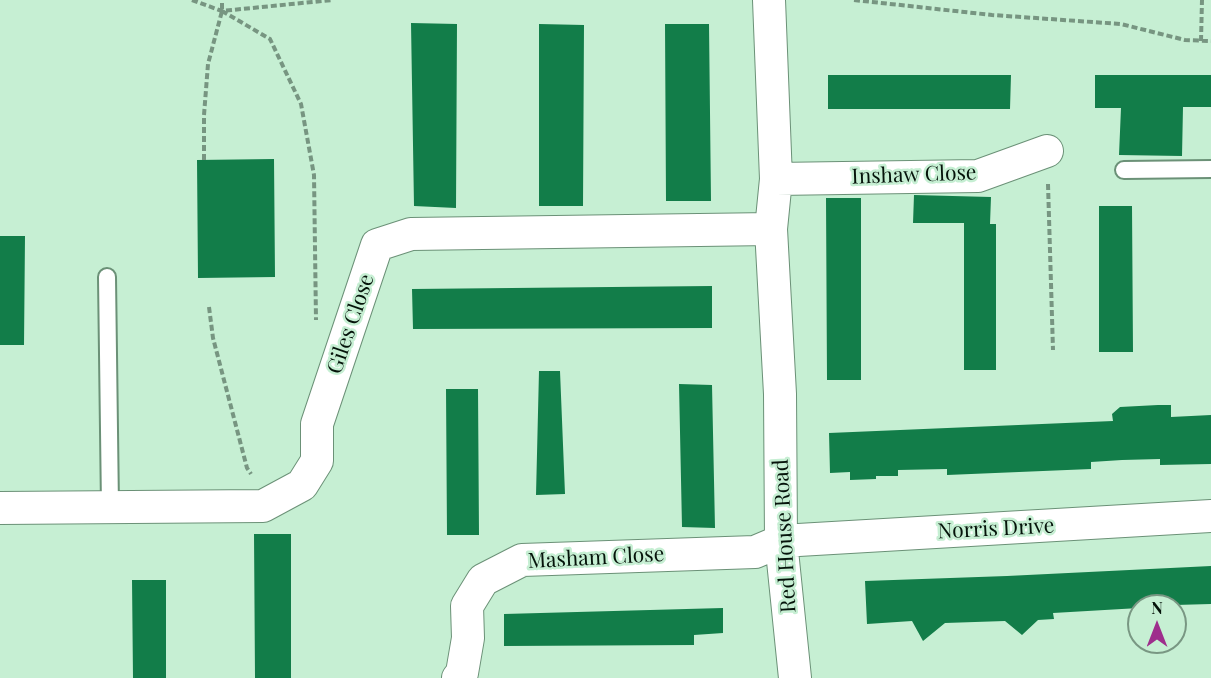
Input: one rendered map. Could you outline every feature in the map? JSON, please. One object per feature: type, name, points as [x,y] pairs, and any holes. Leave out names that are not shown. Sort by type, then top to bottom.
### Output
[{"type":"street","name":"Red House Road","points":[[769,0],[776,179],[771,229],[780,394],[781,541],[795,678]]},
{"type":"street","name":"Inshaw Close","points":[[776,179],[978,176],[1047,151]]},
{"type":"street","name":"Giles Close","points":[[0,508],[263,506],[302,485],[317,460],[317,424],[377,245],[411,234],[771,229]]},
{"type":"street","name":"Norris Drive","points":[[781,541],[1211,516]]},
{"type":"street","name":"Masham Close","points":[[458,678],[462,673],[468,638],[467,606],[483,580],[522,560],[754,552],[781,541]]},
{"type":"lane","points":[[1124,170],[1211,169]]},
{"type":"lane","points":[[107,277],[110,507]]},
{"type":"path","points":[[192,0],[222,11],[270,39],[301,104],[314,175],[316,329]]},
{"type":"path","points":[[204,160],[204,115],[208,64],[222,11],[222,0]]},
{"type":"path","points":[[222,11],[332,0]]},
{"type":"path","points":[[854,0],[992,15],[1121,24],[1185,40],[1211,41]]},
{"type":"path","points":[[1201,41],[1202,0]]},
{"type":"path","points":[[1047,151],[1053,350]]},
{"type":"path","points":[[209,307],[213,338],[247,468],[270,503]]},
{"type":"building","points":[[411,23],[457,24],[456,208],[414,206]]},
{"type":"building","points":[[539,24],[584,25],[583,206],[539,206]]},
{"type":"building","points":[[665,24],[709,24],[711,201],[666,201]]},
{"type":"building","points":[[828,75],[1011,75],[1010,109],[828,109]]},
{"type":"building","points":[[1095,75],[1211,75],[1211,107],[1183,107],[1182,156],[1119,155],[1121,108],[1095,108]]},
{"type":"building","points":[[274,159],[275,277],[198,278],[197,160]]},
{"type":"building","points":[[914,195],[991,197],[990,224],[996,224],[996,370],[964,370],[964,223],[913,223]]},
{"type":"building","points":[[826,198],[861,198],[861,380],[827,380]]},
{"type":"building","points":[[1099,206],[1132,206],[1133,352],[1099,352]]},
{"type":"building","points":[[0,236],[25,236],[24,345],[0,345]]},
{"type":"building","points":[[712,286],[712,328],[413,329],[412,289]]},
{"type":"building","points":[[539,371],[560,371],[565,494],[536,495]]},
{"type":"building","points":[[679,384],[712,385],[715,528],[682,527]]},
{"type":"building","points":[[446,389],[478,389],[479,535],[447,535]]},
{"type":"building","points":[[1171,405],[1171,417],[1211,415],[1211,464],[1160,465],[1160,459],[1122,460],[1091,462],[1091,469],[947,475],[947,469],[898,470],[898,476],[876,476],[876,479],[850,480],[850,472],[830,473],[829,433],[1113,421],[1112,414],[1120,407]]},
{"type":"building","points":[[254,534],[291,534],[291,678],[255,678]]},
{"type":"building","points":[[1211,566],[1211,604],[1187,605],[1187,594],[1127,594],[1127,609],[1053,613],[1054,619],[1038,620],[1022,635],[1005,621],[945,623],[923,641],[912,621],[867,624],[865,581]]},
{"type":"building","points":[[132,580],[166,580],[166,678],[133,678]]},
{"type":"building","points":[[723,608],[723,633],[694,635],[694,645],[504,646],[504,614]]}]
